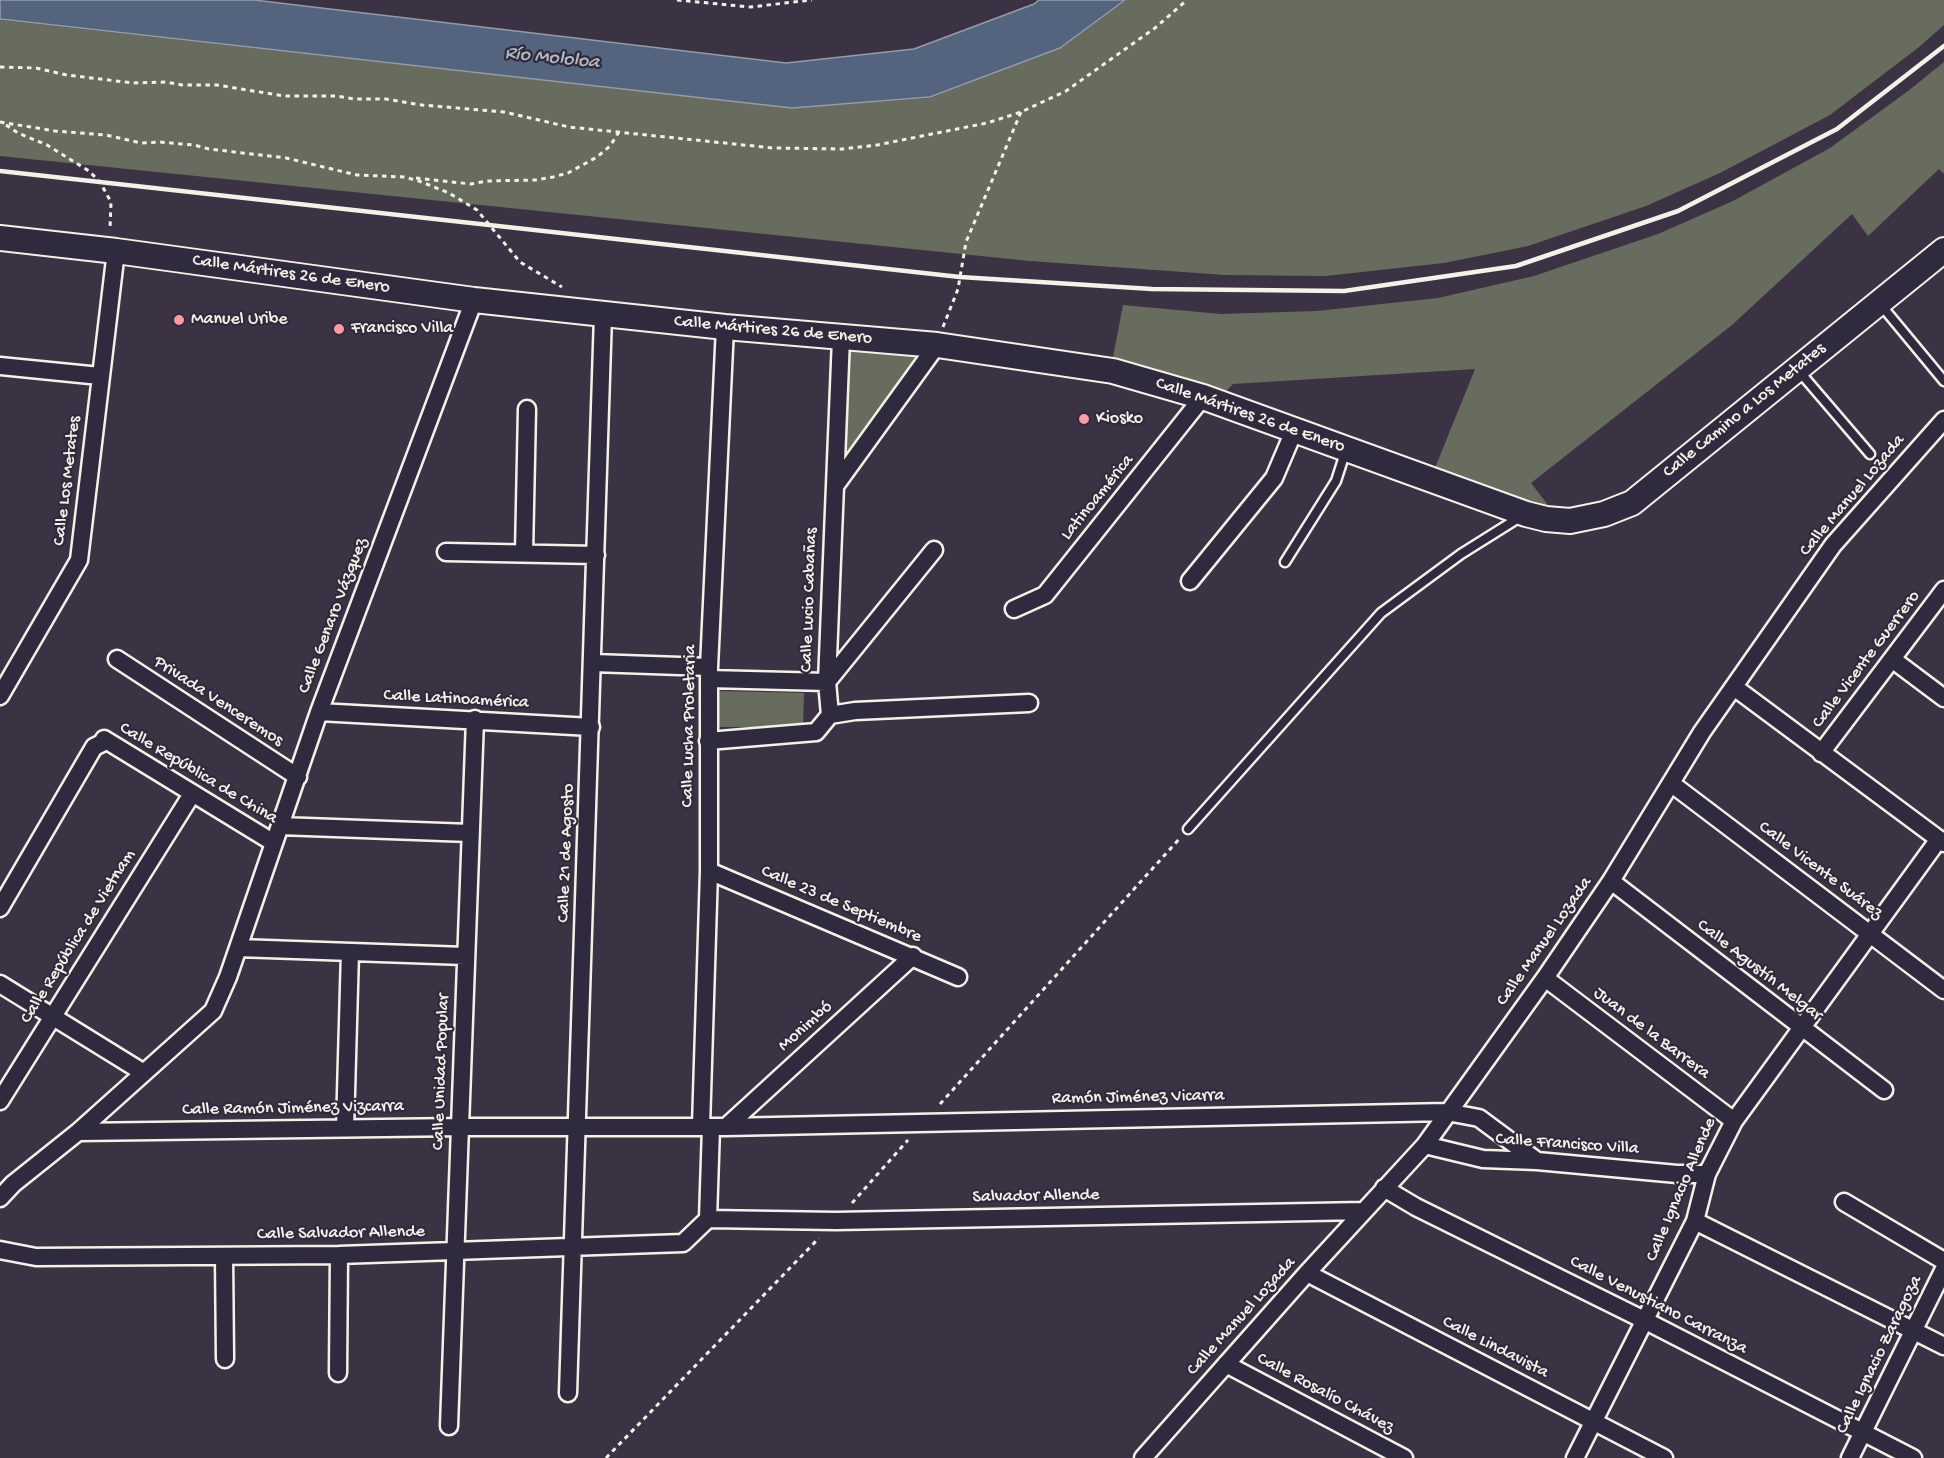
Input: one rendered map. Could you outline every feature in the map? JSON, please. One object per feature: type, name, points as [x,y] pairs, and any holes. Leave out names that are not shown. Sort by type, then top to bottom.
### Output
[{"type":"street","name":"Calle Mártires 26 de Enero","points":[[0,238],[116,251],[474,300],[725,327],[937,345],[1113,371],[1203,397],[1526,514]]},
{"type":"street","name":"Calle Camino a Los Metates","points":[[1526,514],[1570,521],[1604,514],[1632,502],[1944,250]]},
{"type":"street","name":"Calle Los Metates","points":[[0,696],[79,560],[116,251]]},
{"type":"street","name":"Calle Genaro Vázquez","points":[[144,1073],[213,1011],[238,948],[298,777],[318,712],[474,300]]},
{"type":"street","name":"Calle 21 de Agosto","points":[[568,1393],[603,315]]},
{"type":"street","name":"Calle Lucha Proletaria","points":[[708,1219],[713,1127],[709,673],[725,327]]},
{"type":"street","name":"Calle Lucio Cabañas","points":[[830,715],[827,682],[841,338]]},
{"type":"street","points":[[834,487],[937,345]]},
{"type":"street","points":[[0,366],[100,376]]},
{"type":"street","name":"Latinoamérica","points":[[1014,609],[1045,595],[1203,397]]},
{"type":"street","points":[[524,553],[527,409]]},
{"type":"street","name":"Calle Manuel Lozada","points":[[1144,1458],[1307,1273],[1425,1145],[1545,978],[1611,881],[1702,732],[1833,545],[1944,420]]},
{"type":"street","points":[[1190,582],[1274,478],[1294,431]]},
{"type":"street","points":[[593,663],[827,682],[934,550]]},
{"type":"street","points":[[446,552],[596,555]]},
{"type":"street","name":"Calle Vicente Guerrero","points":[[1821,753],[1944,590]]},
{"type":"street","name":"Privada Venceremos","points":[[117,659],[298,777]]},
{"type":"street","points":[[1892,659],[1944,698]]},
{"type":"street","points":[[1734,687],[1941,841]]},
{"type":"street","points":[[708,741],[816,732],[830,715],[855,711],[1029,703]]},
{"type":"street","name":"Calle Latinoamérica","points":[[318,712],[591,727]]},
{"type":"street","name":"Calle Unidad Popular","points":[[449,1426],[475,719]]},
{"type":"street","name":"Calle República de China","points":[[0,908],[94,747],[102,743],[104,739],[274,843]]},
{"type":"street","name":"Calle Vicente Suárez","points":[[1672,784],[1944,990]]},
{"type":"street","name":"Calle República de Vietnam","points":[[0,1101],[192,794]]},
{"type":"street","points":[[280,826],[470,833]]},
{"type":"street","name":"Calle Ignacio Allende","points":[[1575,1458],[1695,1221],[1707,1174],[1734,1121],[1870,934],[1941,841]]},
{"type":"street","name":"Calle 23 de Septiembre","points":[[709,871],[958,977]]},
{"type":"street","name":"Calle Agustín Melgar","points":[[1611,881],[1884,1090]]},
{"type":"street","points":[[238,948],[465,956]]},
{"type":"street","points":[[345,1128],[350,952]]},
{"type":"street","name":"Monimbó","points":[[713,1127],[913,956]]},
{"type":"street","name":"Juan de la Barrera","points":[[1545,978],[1734,1121]]},
{"type":"street","points":[[0,984],[144,1073],[78,1132],[13,1184],[0,1198]]},
{"type":"street","name":"Ramón Jiménez Vicarra","points":[[713,1127],[1447,1112],[1479,1118],[1537,1161]]},
{"type":"street","name":"Calle Ramón Jiménez Vizcarra","points":[[78,1132],[459,1127],[713,1127]]},
{"type":"street","name":"Calle Francisco Villa","points":[[1425,1145],[1483,1159],[1537,1161],[1677,1174],[1707,1174]]},
{"type":"street","name":"Calle Venustiano Carranza","points":[[1384,1188],[1416,1207],[1644,1320],[1913,1458]]},
{"type":"street","points":[[1844,1202],[1944,1261]]},
{"type":"street","name":"Salvador Allende","points":[[708,1219],[836,1221],[1364,1210]]},
{"type":"street","name":"Calle Salvador Allende","points":[[0,1250],[36,1257],[339,1255],[574,1248],[682,1243],[708,1219]]},
{"type":"street","points":[[1695,1221],[1944,1346]]},
{"type":"street","points":[[338,1373],[339,1255]]},
{"type":"street","points":[[224,1256],[225,1359]]},
{"type":"street","name":"Calle Ignacio Zaragoza","points":[[1850,1458],[1944,1269]]},
{"type":"street","name":"Calle Lindavista","points":[[1307,1273],[1664,1458]]},
{"type":"street","name":"Calle Rosalío Chávez","points":[[1226,1364],[1404,1458]]},
{"type":"lane","points":[[1879,303],[1944,381]]},
{"type":"lane","points":[[1797,369],[1870,454]]},
{"type":"lane","points":[[1285,562],[1335,481],[1346,450]]},
{"type":"lane","points":[[1188,829],[1381,613],[1461,554],[1526,514]]},
{"type":"path","points":[[677,0],[750,7],[812,0]]},
{"type":"path","points":[[0,66],[36,68],[67,75],[133,83],[216,85],[284,96],[386,99],[422,105],[504,112],[569,127],[793,149],[859,148],[987,123],[1021,112],[1066,91],[1155,28],[1187,0]]},
{"type":"path","points":[[937,345],[958,289],[966,242],[1021,112]]},
{"type":"path","points":[[1,122],[55,131],[98,134],[133,142],[194,145],[269,156],[357,176],[404,177],[471,184],[487,181],[536,180],[568,172],[597,157],[610,146],[619,132]]},
{"type":"path","points":[[1,122],[47,145],[89,171],[100,182],[111,202],[111,239],[116,251]]},
{"type":"path","points":[[404,177],[449,193],[477,210],[520,262],[568,291]]},
{"type":"path","points":[[606,1458],[836,1221],[1188,829]]},
{"type":"shaded area","points":[[1126,0],[1944,0],[1944,25],[1830,115],[1720,173],[1646,206],[1528,246],[1444,263],[1325,276],[1225,275],[1030,261],[0,156],[0,20],[792,108],[930,98],[1059,49]]},
{"type":"shaded area","points":[[1944,62],[1944,174],[1939,169],[1868,236],[1852,214],[1732,325],[1531,483],[1554,513],[1505,499],[1435,468],[1475,369],[1233,384],[1224,393],[1113,357],[1123,305],[1221,314],[1317,311],[1438,298],[1534,276],[1658,234],[1733,201],[1830,148]]},
{"type":"shaded area","points":[[841,338],[937,345],[834,487]]},
{"type":"shaded area","points":[[717,691],[804,693],[803,727],[716,727]]},
{"type":"water","name":"Río Mololoa","points":[[0,0],[254,0],[786,63],[914,49],[1034,4],[1039,0],[1125,0],[1060,48],[930,97],[792,108],[0,19]]},
{"type":"railway","points":[[0,171],[960,277],[1152,289],[1344,291],[1516,266],[1678,211],[1837,129],[1944,46]]},
{"type":"place","name":"Manuel Uribe","points":[[179,320]]},
{"type":"place","name":"Francisco Villa","points":[[339,329]]},
{"type":"place","name":"Kiosko","points":[[1084,419]]}]
